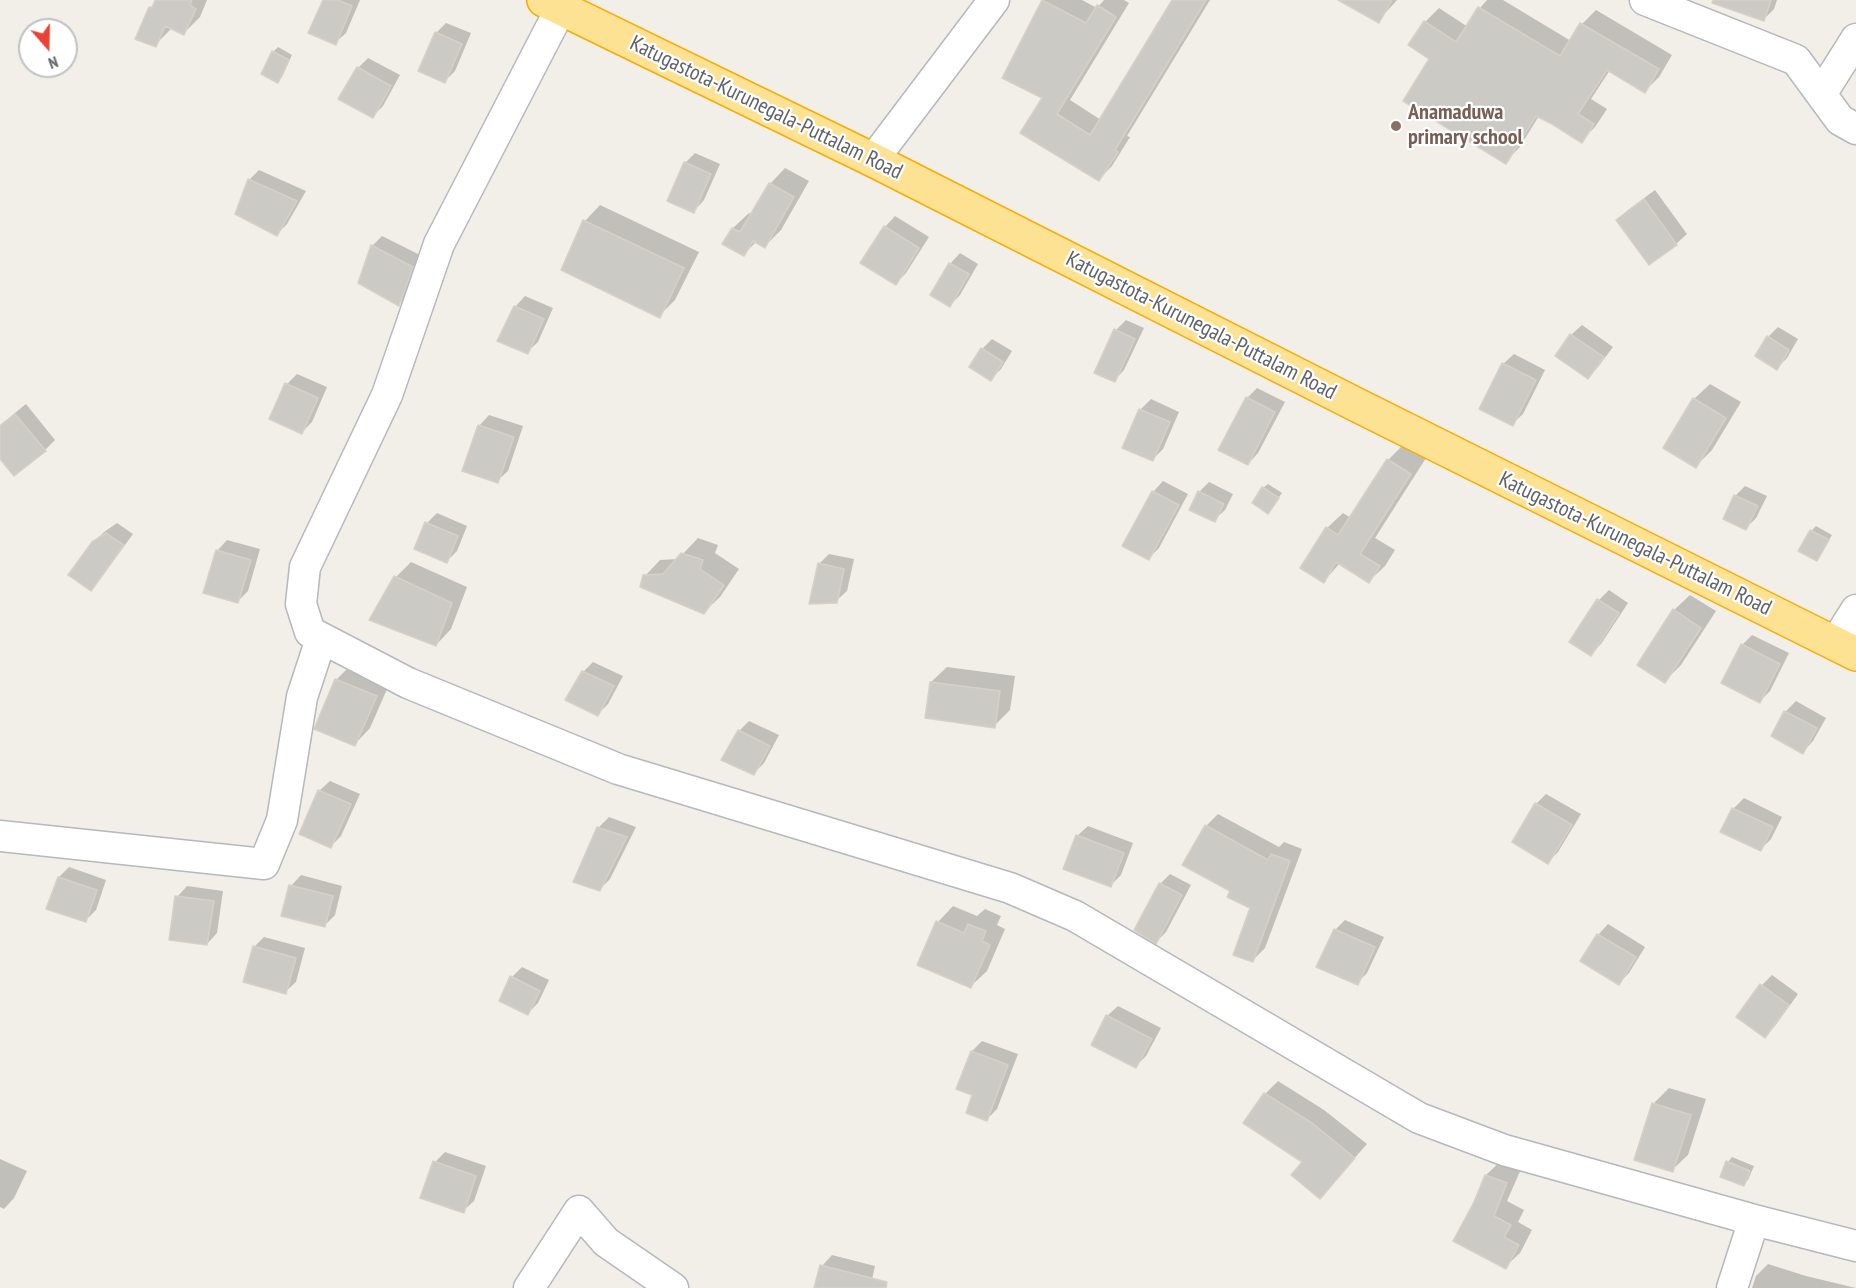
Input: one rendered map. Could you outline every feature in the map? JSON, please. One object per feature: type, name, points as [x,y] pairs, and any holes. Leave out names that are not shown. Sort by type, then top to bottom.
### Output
[{"type":"highway","name":"Katugastota-Kurunegala-Puttalam Road","points":[[553,4],[873,160],[1365,410],[1845,649]]},
{"type":"street","points":[[873,160],[994,0]]},
{"type":"street","points":[[1661,3],[1796,60],[1840,120],[1856,129]]},
{"type":"street","points":[[553,4],[440,244],[387,394],[305,567],[301,604],[310,632],[408,683],[618,769],[1010,888],[1064,911],[1419,1119],[1504,1150],[1856,1246]]},
{"type":"street","points":[[1822,93],[1856,39]]},
{"type":"street","points":[[1845,649],[1856,610]]},
{"type":"street","points":[[0,836],[264,864],[282,820],[302,697],[321,639]]},
{"type":"street","points":[[529,1288],[579,1211],[606,1242],[673,1288]]},
{"type":"street","points":[[1732,1288],[1754,1220]]},
{"type":"building","points":[[155,0],[192,0],[190,5],[196,9],[184,35],[165,26],[156,47],[135,39],[149,7],[152,8]]},
{"type":"building","points":[[323,0],[338,0],[352,6],[336,45],[308,33]]},
{"type":"building","points":[[1042,0],[1086,23],[1097,5],[1116,17],[1057,114],[1090,135],[1172,0],[1206,0],[1115,150],[1118,152],[1099,181],[1020,133],[1042,98],[1002,78]]},
{"type":"building","points":[[1338,0],[1392,0],[1379,23]]},
{"type":"building","points":[[1713,0],[1771,0],[1764,21],[1712,3]]},
{"type":"building","points":[[1478,7],[1560,56],[1580,23],[1659,69],[1645,93],[1607,70],[1578,114],[1594,124],[1582,143],[1536,116],[1506,164],[1403,101],[1429,59],[1408,45],[1424,21],[1456,42]]},
{"type":"building","points":[[435,32],[462,44],[445,83],[418,71]]},
{"type":"building","points":[[272,51],[289,60],[278,83],[261,74]]},
{"type":"building","points":[[357,67],[391,86],[373,118],[338,99]]},
{"type":"building","points":[[684,162],[711,174],[694,213],[667,201]]},
{"type":"building","points":[[248,179],[297,201],[277,236],[235,214]]},
{"type":"building","points":[[769,183],[794,197],[765,248],[753,241],[744,256],[722,244],[732,228],[740,232]]},
{"type":"building","points":[[1644,199],[1677,245],[1649,265],[1616,220]]},
{"type":"building","points":[[583,220],[684,268],[660,318],[561,270]]},
{"type":"building","points":[[884,226],[919,248],[896,285],[860,263]]},
{"type":"building","points":[[371,245],[413,267],[399,306],[358,283]]},
{"type":"building","points":[[949,263],[969,274],[950,307],[930,295]]},
{"type":"building","points":[[514,306],[544,319],[528,354],[497,341]]},
{"type":"building","points":[[1114,329],[1135,339],[1115,382],[1094,373]]},
{"type":"building","points":[[1570,334],[1604,357],[1588,379],[1555,356]]},
{"type":"building","points":[[1767,336],[1789,350],[1777,370],[1755,356]]},
{"type":"building","points":[[981,348],[1003,362],[991,381],[969,367]]},
{"type":"building","points":[[1502,363],[1536,380],[1513,426],[1479,409]]},
{"type":"building","points":[[285,383],[318,398],[302,434],[269,419]]},
{"type":"building","points":[[1246,397],[1275,412],[1248,465],[1218,450]]},
{"type":"building","points":[[1693,398],[1726,418],[1696,468],[1663,448]]},
{"type":"building","points":[[1139,409],[1170,422],[1153,461],[1122,448]]},
{"type":"building","points":[[15,414],[46,451],[14,476],[0,459],[0,426]]},
{"type":"building","points":[[478,425],[514,437],[498,483],[462,471]]},
{"type":"building","points":[[1387,459],[1411,474],[1360,554],[1380,566],[1369,583],[1336,562],[1324,583],[1300,568],[1326,527],[1338,535]]},
{"type":"building","points":[[1262,487],[1279,498],[1268,514],[1252,503]]},
{"type":"building","points":[[1152,491],[1179,505],[1149,560],[1122,546]]},
{"type":"building","points":[[1198,491],[1224,504],[1215,522],[1189,510]]},
{"type":"building","points":[[1734,495],[1758,506],[1746,530],[1723,519]]},
{"type":"building","points":[[425,522],[458,536],[447,563],[414,549]]},
{"type":"building","points":[[1810,530],[1829,540],[1817,561],[1798,551]]},
{"type":"building","points":[[106,533],[124,545],[91,591],[68,575],[92,542]]},
{"type":"building","points":[[216,550],[251,560],[238,603],[203,593]]},
{"type":"building","points":[[681,553],[703,560],[700,569],[724,585],[704,614],[640,587],[643,575],[663,574]]},
{"type":"building","points":[[818,563],[844,569],[837,603],[809,604]]},
{"type":"building","points":[[394,576],[452,603],[436,646],[369,620]]},
{"type":"building","points":[[1597,599],[1619,613],[1591,656],[1569,642]]},
{"type":"building","points":[[1673,609],[1701,628],[1665,683],[1637,665]]},
{"type":"building","points":[[1741,644],[1780,664],[1760,703],[1721,683]]},
{"type":"building","points":[[582,671],[614,686],[598,716],[565,700]]},
{"type":"building","points":[[335,679],[377,696],[355,746],[314,729]]},
{"type":"building","points":[[930,682],[1000,691],[995,728],[925,718]]},
{"type":"building","points":[[1784,711],[1817,728],[1803,754],[1771,736]]},
{"type":"building","points":[[738,730],[770,746],[754,775],[721,760]]},
{"type":"building","points":[[318,790],[351,804],[331,848],[299,834]]},
{"type":"building","points":[[1535,803],[1572,825],[1548,864],[1512,842]]},
{"type":"building","points":[[1732,808],[1773,827],[1761,851],[1720,832]]},
{"type":"building","points":[[1205,825],[1268,860],[1271,854],[1290,861],[1253,962],[1233,955],[1250,908],[1227,897],[1230,891],[1182,865]]},
{"type":"building","points":[[597,827],[627,837],[600,891],[573,882]]},
{"type":"building","points":[[1076,835],[1124,853],[1111,887],[1063,869]]},
{"type":"building","points":[[58,877],[97,890],[86,922],[46,909]]},
{"type":"building","points":[[1159,883],[1182,895],[1156,944],[1134,930]]},
{"type":"building","points":[[289,885],[333,896],[325,927],[281,916]]},
{"type":"building","points":[[175,896],[214,901],[207,945],[169,940]]},
{"type":"building","points":[[936,921],[964,933],[968,924],[986,931],[982,941],[990,945],[971,988],[917,965]]},
{"type":"building","points":[[1334,929],[1375,947],[1358,985],[1316,967]]},
{"type":"building","points":[[1597,934],[1636,957],[1619,985],[1580,961]]},
{"type":"building","points":[[253,946],[296,958],[286,994],[243,982]]},
{"type":"building","points":[[510,976],[540,991],[528,1015],[499,1001]]},
{"type":"building","points":[[1760,984],[1789,1005],[1765,1038],[1736,1017]]},
{"type":"building","points":[[1106,1015],[1152,1039],[1136,1068],[1091,1045]]},
{"type":"building","points":[[971,1051],[1008,1065],[987,1121],[966,1113],[972,1095],[956,1089]]},
{"type":"building","points":[[1264,1093],[1312,1123],[1355,1158],[1320,1199],[1291,1175],[1302,1162],[1243,1123]]},
{"type":"building","points":[[1652,1103],[1691,1115],[1673,1172],[1634,1160]]},
{"type":"building","points":[[433,1161],[476,1176],[464,1213],[420,1198]]},
{"type":"building","points":[[1726,1161],[1750,1171],[1744,1186],[1720,1177]]},
{"type":"building","points":[[1485,1175],[1507,1183],[1494,1216],[1511,1225],[1504,1237],[1519,1245],[1506,1269],[1453,1241],[1474,1202]]},
{"type":"building","points":[[820,1265],[887,1282],[886,1288],[814,1288]]},
{"type":"place","name":"Anamaduwa primary school","points":[[1396,126]]}]
